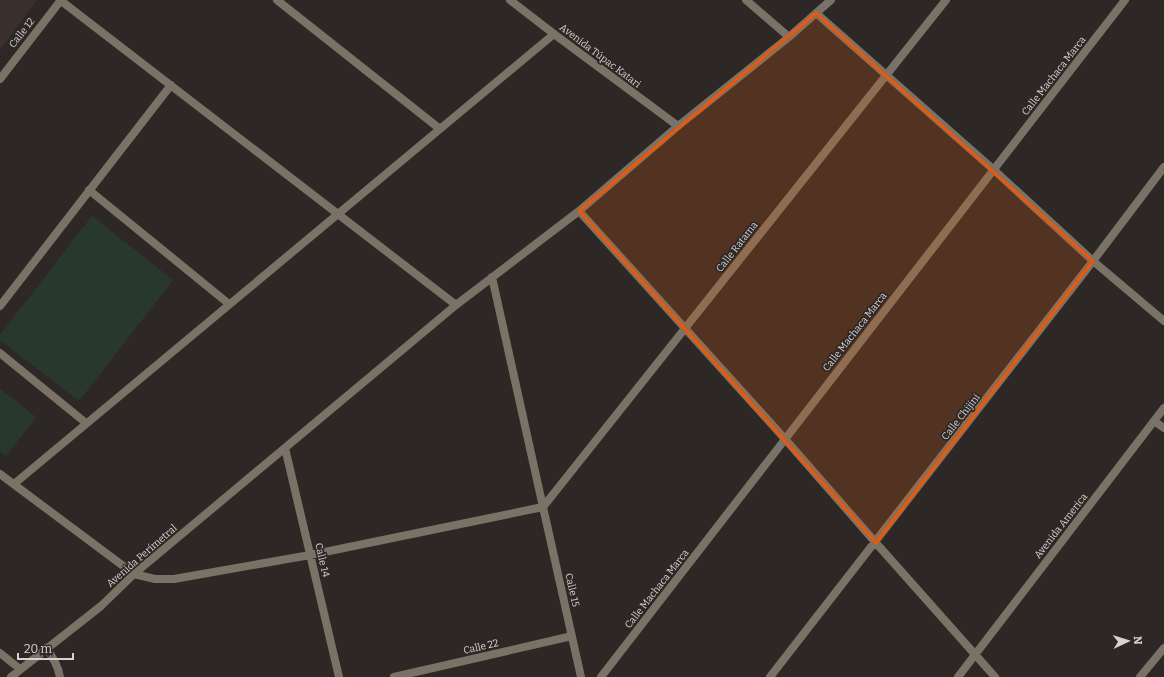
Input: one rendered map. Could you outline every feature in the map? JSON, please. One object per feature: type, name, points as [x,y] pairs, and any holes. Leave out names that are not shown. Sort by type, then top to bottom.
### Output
[{"type":"street","points":[[60,0],[456,304]]},
{"type":"street","name":"Calle 12","points":[[0,79],[60,0]]},
{"type":"street","points":[[277,0],[440,129]]},
{"type":"street","name":"Avenida Túpac Katari","points":[[510,0],[678,126]]},
{"type":"street","points":[[746,0],[789,37]]},
{"type":"street","name":"Avenida Perímetral","points":[[11,677],[101,606],[134,574],[456,304],[579,211],[678,126],[789,37],[831,0]]},
{"type":"street","name":"Calle Ratama","points":[[543,507],[946,0]]},
{"type":"street","name":"Calle Machaca Marca","points":[[601,677],[1125,0]]},
{"type":"street","points":[[816,13],[994,170],[1093,261],[1164,321]]},
{"type":"street","points":[[14,484],[554,34]]},
{"type":"street","points":[[0,306],[171,85]]},
{"type":"street","name":"Calle Chijini","points":[[770,677],[876,543],[1164,167]]},
{"type":"street","points":[[90,190],[229,304]]},
{"type":"street","points":[[579,211],[785,439],[995,677]]},
{"type":"street","name":"Calle 15","points":[[492,277],[581,677]]},
{"type":"street","points":[[0,353],[86,423]]},
{"type":"street","name":"Avenida America","points":[[958,677],[1164,408]]},
{"type":"street","points":[[1154,421],[1164,428]]},
{"type":"street","name":"Calle 14","points":[[285,448],[340,677]]},
{"type":"street","points":[[0,474],[134,574],[155,579],[174,578],[310,555],[543,507]]},
{"type":"street","name":"Calle 22","points":[[394,677],[572,636]]},
{"type":"street","points":[[46,648],[52,655],[60,677]]},
{"type":"street","points":[[1140,677],[1164,648]]},
{"type":"street","points":[[0,653],[20,669]]},
{"type":"highlighted area","points":[[816,13],[1093,261],[876,543],[579,211]]},
{"type":"shaded area","points":[[0,0],[37,0],[0,50]]},
{"type":"green space","points":[[92,216],[173,280],[79,401],[0,340],[0,335]]},
{"type":"green space","points":[[0,389],[36,417],[6,456],[0,451]]}]
